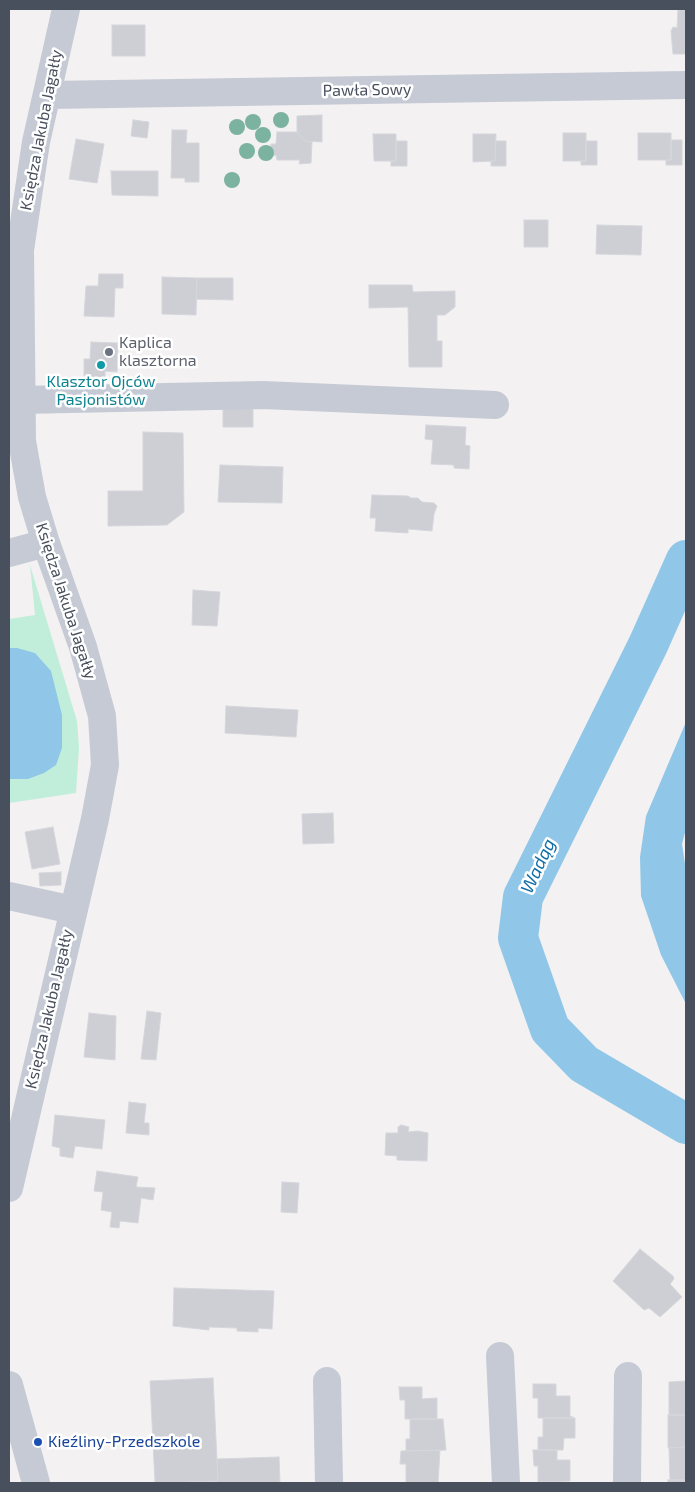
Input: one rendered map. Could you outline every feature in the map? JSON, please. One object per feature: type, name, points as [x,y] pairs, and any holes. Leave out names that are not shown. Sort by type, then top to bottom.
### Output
[{"type":"street","name":"Księdza Jakuba Jagałły","points":[[9,1188],[14,1132],[73,910],[95,819],[104,765],[102,716],[83,647],[46,543],[32,497],[22,441],[20,250],[36,142],[66,9]]},
{"type":"street","name":"Pawła Sowy","points":[[48,95],[686,85]]},
{"type":"street","points":[[21,400],[263,394],[495,405]]},
{"type":"street","points":[[9,553],[46,543]]},
{"type":"street","points":[[9,896],[73,910]]},
{"type":"street","points":[[500,1356],[506,1483]]},
{"type":"street","points":[[627,1483],[628,1376]]},
{"type":"street","points":[[327,1381],[329,1483]]},
{"type":"street","points":[[9,1385],[36,1483]]},
{"type":"green space","points":[[30,565],[77,721],[79,748],[76,793],[9,803],[9,779],[28,779],[17,648],[9,648],[9,619],[35,615]]},
{"type":"water","points":[[9,648],[17,648],[35,653],[51,671],[62,715],[62,748],[56,765],[44,773],[28,779],[9,779]]},
{"type":"water","points":[[686,722],[686,829],[682,844],[686,870],[686,1004],[661,955],[641,896],[640,857],[646,816]]},
{"type":"building","points":[[678,10],[686,10],[686,54],[673,54],[671,31],[673,27],[677,28]]},
{"type":"building","points":[[112,25],[145,25],[145,56],[112,56]]},
{"type":"building","points":[[322,115],[322,142],[305,141],[297,132],[297,116]]},
{"type":"building","points":[[133,120],[149,122],[147,138],[131,136]]},
{"type":"building","points":[[172,130],[187,130],[186,143],[199,143],[199,182],[185,182],[185,178],[171,178]]},
{"type":"building","points":[[277,132],[297,132],[305,141],[312,142],[311,163],[299,164],[300,160],[277,160],[276,155],[270,156],[271,144],[276,144]]},
{"type":"building","points":[[563,133],[586,133],[586,161],[563,161]]},
{"type":"building","points":[[638,133],[671,133],[671,160],[638,160]]},
{"type":"building","points":[[373,134],[396,134],[396,161],[374,161]]},
{"type":"building","points":[[473,134],[496,134],[495,161],[473,162]]},
{"type":"building","points":[[76,139],[104,144],[97,183],[69,179]]},
{"type":"building","points":[[671,140],[682,140],[682,165],[666,165],[666,160],[671,160]]},
{"type":"building","points":[[396,141],[407,141],[407,166],[391,166],[391,161],[396,161]]},
{"type":"building","points":[[496,141],[506,141],[506,166],[491,166],[491,161],[495,161]]},
{"type":"building","points":[[586,141],[597,141],[597,165],[581,165],[581,161],[586,161]]},
{"type":"building","points":[[111,171],[158,171],[158,196],[112,195]]},
{"type":"building","points":[[524,220],[548,220],[548,247],[524,247]]},
{"type":"building","points":[[597,225],[642,226],[641,255],[596,254]]},
{"type":"building","points":[[99,274],[123,274],[123,288],[115,288],[114,317],[84,316],[86,286],[98,286]]},
{"type":"building","points":[[162,277],[197,278],[196,315],[162,314]]},
{"type":"building","points":[[197,278],[233,278],[233,300],[196,299]]},
{"type":"building","points":[[369,285],[412,285],[413,292],[455,291],[455,307],[445,315],[437,315],[437,341],[442,341],[442,367],[409,367],[408,307],[369,308]]},
{"type":"building","name":"Klasztor Ojców Pasjonistów","points":[[91,342],[118,343],[117,372],[105,371],[105,379],[84,378],[84,359],[90,359]]},
{"type":"building","points":[[253,406],[253,427],[223,427],[223,407]]},
{"type":"building","points":[[426,425],[466,427],[465,445],[470,446],[469,469],[454,468],[454,465],[431,464],[433,440],[425,439]]},
{"type":"building","points":[[143,432],[183,433],[184,512],[167,525],[108,526],[108,491],[143,491]]},
{"type":"building","points":[[220,465],[283,467],[282,503],[218,502]]},
{"type":"building","points":[[372,495],[408,496],[418,498],[422,502],[434,503],[437,506],[432,531],[408,529],[408,533],[375,531],[376,518],[370,518]]},
{"type":"building","points":[[193,590],[220,592],[217,626],[192,625]]},
{"type":"building","points":[[226,706],[298,710],[296,737],[225,733]]},
{"type":"building","points":[[333,813],[334,843],[303,844],[302,814]]},
{"type":"building","points":[[53,827],[60,864],[32,869],[25,832]]},
{"type":"building","points":[[61,872],[61,885],[40,886],[39,873]]},
{"type":"building","points":[[147,1011],[161,1013],[156,1060],[141,1059]]},
{"type":"building","points":[[89,1013],[116,1016],[115,1060],[84,1057]]},
{"type":"building","points":[[129,1102],[146,1104],[144,1123],[149,1123],[149,1135],[126,1133]]},
{"type":"building","points":[[55,1115],[105,1120],[102,1149],[75,1146],[73,1158],[60,1156],[60,1148],[52,1146]]},
{"type":"building","points":[[401,1125],[409,1127],[408,1132],[428,1133],[427,1161],[397,1160],[397,1156],[385,1155],[386,1133],[398,1133],[398,1127]]},
{"type":"building","points":[[97,1171],[138,1177],[136,1187],[155,1188],[153,1200],[141,1198],[138,1223],[120,1221],[119,1228],[110,1227],[112,1212],[101,1210],[103,1192],[94,1191]]},
{"type":"building","points":[[282,1182],[299,1183],[297,1213],[281,1212]]},
{"type":"building","points":[[640,1249],[673,1276],[674,1279],[670,1284],[682,1297],[660,1317],[649,1308],[644,1310],[613,1281]]},
{"type":"building","points":[[174,1288],[274,1291],[272,1329],[258,1328],[258,1332],[237,1331],[237,1328],[209,1327],[209,1330],[173,1326]]},
{"type":"building","points":[[213,1378],[218,1481],[155,1483],[150,1381]]},
{"type":"building","points":[[686,1381],[686,1415],[669,1415],[669,1382]]},
{"type":"building","points":[[533,1384],[556,1384],[556,1396],[570,1396],[570,1416],[575,1418],[538,1418],[538,1398],[533,1398]]},
{"type":"building","points":[[399,1387],[422,1387],[422,1399],[437,1398],[437,1419],[405,1419],[405,1400],[400,1400]]},
{"type":"building","points":[[668,1415],[686,1415],[686,1447],[668,1448]]},
{"type":"building","points":[[543,1418],[575,1418],[575,1438],[564,1438],[563,1450],[538,1450],[538,1437],[543,1437]]},
{"type":"building","points":[[410,1419],[443,1419],[446,1450],[406,1451],[406,1439],[410,1439]]},
{"type":"building","points":[[686,1447],[686,1480],[670,1480],[669,1448]]},
{"type":"building","points":[[440,1450],[438,1483],[406,1483],[406,1464],[400,1464],[401,1451]]},
{"type":"building","points":[[533,1450],[557,1450],[557,1460],[570,1460],[570,1481],[538,1482],[538,1466],[534,1466]]},
{"type":"building","points":[[279,1457],[280,1483],[215,1483],[215,1481],[218,1481],[217,1459]]},
{"type":"building","points":[[668,1480],[686,1480],[686,1483],[668,1483]]},
{"type":"waterway","name":"Wadąg","points":[[686,560],[648,645],[523,897],[518,938],[550,1029],[584,1064],[686,1124]]},
{"type":"place","name":"Kaplica klasztorna","points":[[109,352]]},
{"type":"place","name":"Klasztor Ojców Pasjonistów","points":[[101,365]]},
{"type":"place","name":"Kieźliny-Przedszkole","points":[[38,1442]]}]
